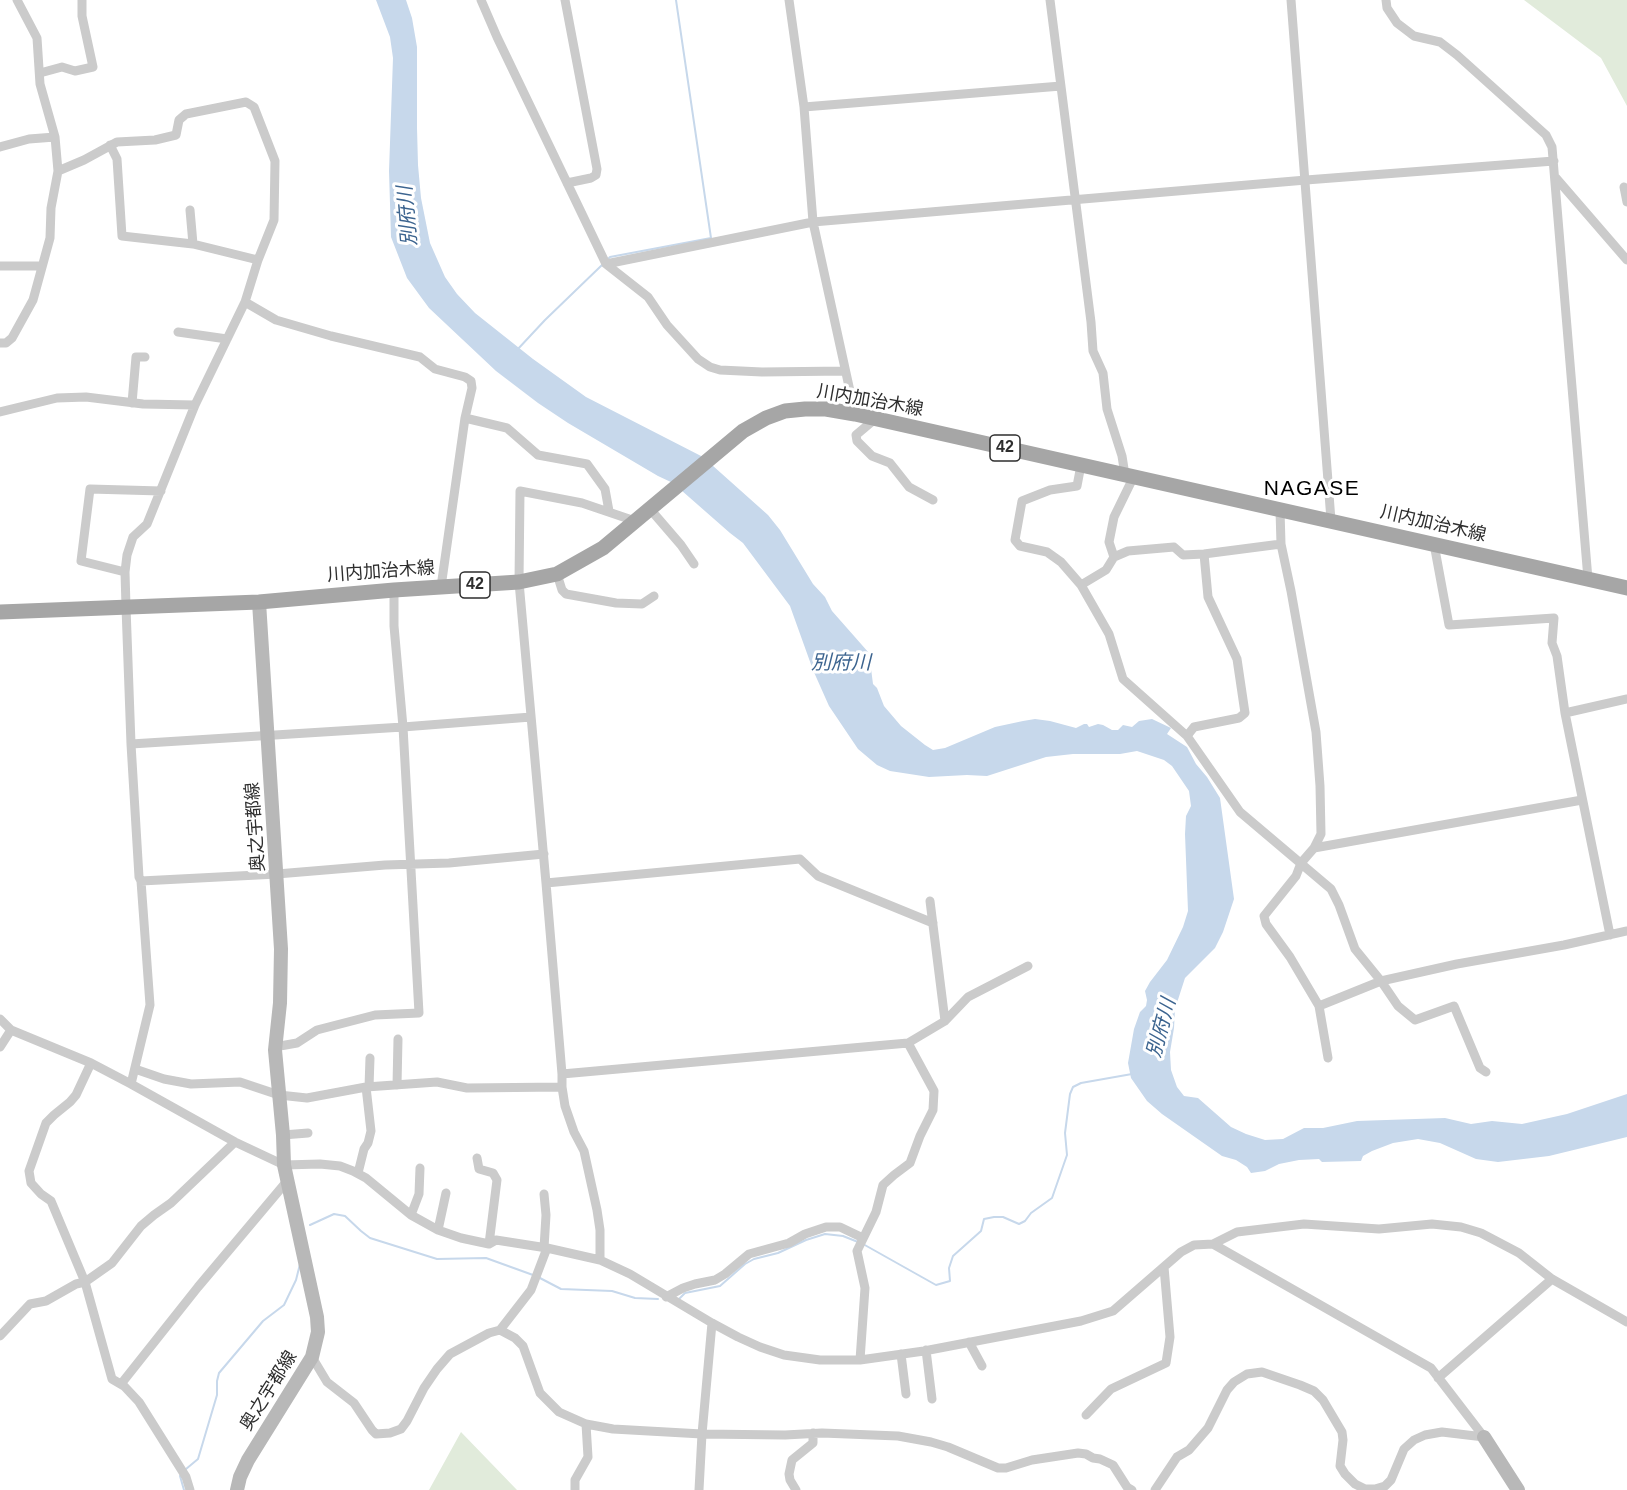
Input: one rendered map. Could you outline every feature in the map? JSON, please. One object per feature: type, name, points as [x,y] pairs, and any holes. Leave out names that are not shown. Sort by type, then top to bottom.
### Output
[{"type":"main road","name":"川内加治木線","points":[[0,612],[259,602],[519,582],[557,574],[603,548],[743,431],[766,418],[785,411],[805,409],[826,409],[875,418],[1627,588]]},
{"type":"street","points":[[0,343],[6,343],[12,338],[33,300],[50,238],[51,208],[58,171],[55,137],[40,84],[37,38],[17,0]]},
{"type":"street","points":[[40,73],[62,67],[75,71],[93,68],[82,16],[82,0]]},
{"type":"street","points":[[482,0],[497,37],[606,264],[648,297],[667,325],[698,359],[720,370],[845,371]]},
{"type":"street","points":[[565,0],[597,169],[596,175],[591,178],[567,183]]},
{"type":"street","points":[[789,0],[804,107],[813,222],[855,414]]},
{"type":"street","points":[[1050,0],[1093,351],[1103,373],[1107,410],[1130,476],[1114,517],[1109,542],[1114,556]]},
{"type":"street","points":[[1292,0],[1331,520]]},
{"type":"street","points":[[1386,0],[1387,8],[1397,23],[1414,36],[1440,42],[1457,55],[1546,135],[1552,147],[1588,579]]},
{"type":"street","points":[[804,107],[1060,86]]},
{"type":"street","points":[[58,171],[117,142],[155,140],[176,135],[179,120],[186,114],[246,102],[254,108],[275,161],[274,220],[245,302],[195,405],[147,524],[133,537],[127,555],[125,572],[131,744],[150,1005],[131,1084]]},
{"type":"street","points":[[0,147],[29,139],[55,137]]},
{"type":"street","points":[[110,145],[117,159],[122,236],[193,244],[258,260]]},
{"type":"street","points":[[606,264],[813,222],[1554,161]]},
{"type":"street","points":[[1556,178],[1627,260]]},
{"type":"street","points":[[1624,187],[1627,202]]},
{"type":"street","points":[[190,210],[193,244]]},
{"type":"street","points":[[0,266],[42,266]]},
{"type":"street","points":[[245,302],[276,320],[331,336],[420,357],[435,369],[465,377],[471,381],[472,388],[465,418],[441,587]]},
{"type":"street","points":[[178,332],[227,339]]},
{"type":"street","points":[[132,403],[136,357],[145,357]]},
{"type":"street","points":[[0,412],[57,398],[86,397],[132,403],[195,405]]},
{"type":"street","points":[[465,418],[507,428],[538,455],[587,464],[605,489],[609,512]]},
{"type":"street","points":[[875,418],[856,435],[858,441],[872,456],[890,463],[909,487],[933,500]]},
{"type":"street","points":[[1081,465],[1077,486],[1050,490],[1022,501],[1015,540],[1020,546],[1047,552],[1060,562],[1081,585],[1109,634],[1123,679],[1187,736],[1240,812],[1331,889],[1355,949],[1398,1006],[1415,1020],[1454,1006],[1480,1068],[1486,1072]]},
{"type":"street","points":[[125,572],[81,561],[90,489],[161,491]]},
{"type":"street","points":[[600,1260],[597,1210],[584,1151],[574,1132],[565,1106],[562,1087],[544,854],[519,582],[520,491],[582,503],[635,521]]},
{"type":"street","points":[[650,509],[694,564]]},
{"type":"street","points":[[1280,510],[1281,544],[1316,732],[1322,834],[1301,863],[1296,876],[1264,916],[1266,924],[1290,957],[1319,1006],[1328,1058]]},
{"type":"street","points":[[1081,585],[1106,570],[1114,556],[1128,551],[1174,547],[1183,555],[1281,544]]},
{"type":"street","points":[[1434,544],[1449,625],[1554,618],[1552,643],[1557,656],[1565,713],[1611,935]]},
{"type":"street","points":[[1187,736],[1194,727],[1239,718],[1245,713],[1237,659],[1208,597],[1204,554]]},
{"type":"street","points":[[557,574],[562,590],[566,594],[616,603],[642,604],[654,596]]},
{"type":"street","points":[[275,1050],[280,1046],[297,1043],[317,1030],[375,1015],[419,1013],[403,727],[394,626],[394,590]]},
{"type":"street","name":"奥之宇都線","points":[[237,1490],[248,1460],[312,1357],[318,1332],[317,1317],[284,1165],[275,1050],[282,966],[259,602]]},
{"type":"street","points":[[1565,713],[1627,699]]},
{"type":"street","points":[[131,744],[531,717]]},
{"type":"street","points":[[1314,848],[1582,800]]},
{"type":"street","points":[[141,881],[449,863],[544,854]]},
{"type":"street","points":[[546,882],[800,859],[818,876],[933,923]]},
{"type":"street","points":[[930,901],[945,1021]]},
{"type":"street","points":[[1319,1006],[1381,981],[1627,931]]},
{"type":"street","points":[[562,1074],[908,1043],[945,1021],[968,997],[1028,966]]},
{"type":"street","points":[[0,1019],[11,1030],[91,1063],[235,1142],[284,1165],[340,1166],[358,1173],[411,1215],[438,1230],[461,1238],[489,1244],[496,1240],[600,1260],[712,1323],[760,1347],[784,1355],[820,1360],[860,1360],[1081,1322],[1113,1311],[1181,1252],[1194,1245],[1213,1244],[1237,1232],[1320,1224],[1379,1229],[1431,1224],[1461,1227],[1481,1233],[1518,1253],[1552,1278],[1627,1322]]},
{"type":"street","points":[[0,1047],[11,1030]]},
{"type":"street","points":[[397,1085],[398,1039]]},
{"type":"street","points":[[860,1360],[865,1288],[857,1251],[876,1212],[883,1185],[910,1163],[933,1110],[934,1091],[908,1043]]},
{"type":"street","points":[[358,1173],[371,1131],[368,1087],[370,1058]]},
{"type":"street","points":[[91,1063],[76,1095],[46,1123],[29,1171],[31,1183],[51,1201],[86,1281],[112,1379],[121,1384],[139,1402],[186,1477],[189,1490]]},
{"type":"street","points":[[135,1069],[164,1079],[191,1084],[240,1082],[279,1095],[307,1098],[368,1087],[437,1082],[467,1088],[562,1087]]},
{"type":"street","points":[[283,1135],[308,1133]]},
{"type":"street","points":[[0,1336],[30,1304],[46,1301],[86,1281],[112,1263],[141,1226],[171,1203],[235,1142]]},
{"type":"street","points":[[477,1158],[479,1169],[493,1173],[497,1180],[489,1244]]},
{"type":"street","points":[[411,1215],[419,1194],[420,1168]]},
{"type":"street","points":[[121,1384],[198,1287],[288,1180]]},
{"type":"street","points":[[438,1230],[446,1193]]},
{"type":"street","points":[[312,1357],[327,1382],[354,1403],[372,1431],[376,1434],[401,1429],[424,1388],[450,1354],[489,1333],[500,1330],[531,1290],[546,1248],[544,1194]]},
{"type":"street","points":[[666,1297],[682,1288],[715,1280],[749,1254],[789,1243],[805,1234],[826,1227],[840,1227],[863,1239]]},
{"type":"street","points":[[1213,1244],[1431,1368],[1484,1437],[1518,1490]]},
{"type":"street","points":[[1086,1415],[1111,1389],[1166,1363],[1170,1337],[1164,1267]]},
{"type":"street","points":[[1438,1378],[1552,1278]]},
{"type":"street","points":[[699,1490],[712,1323]]},
{"type":"street","points":[[500,1330],[515,1338],[523,1346],[540,1393],[559,1412],[585,1424],[613,1429],[702,1434],[813,1433],[898,1436],[948,1447],[998,1468],[1078,1453],[1113,1465],[1127,1487],[1132,1490]]},
{"type":"street","points":[[969,1342],[982,1366]]},
{"type":"street","points":[[926,1350],[932,1399]]},
{"type":"street","points":[[901,1354],[906,1394]]},
{"type":"street","points":[[1155,1490],[1176,1458],[1189,1450],[1208,1428],[1227,1390],[1234,1382],[1247,1374],[1262,1372],[1314,1391],[1323,1400],[1342,1432],[1340,1466],[1355,1484],[1365,1489],[1385,1486],[1391,1480],[1404,1449],[1414,1440],[1425,1435],[1442,1432],[1484,1437]]},
{"type":"street","points":[[575,1490],[575,1480],[588,1457],[585,1424]]},
{"type":"street","points":[[796,1490],[789,1474],[792,1460],[813,1443],[813,1433]]},
{"type":"green space","points":[[1524,0],[1627,0],[1627,106],[1601,58]]},
{"type":"green space","points":[[461,1432],[517,1490],[429,1490]]},
{"type":"water","name":"別府川","points":[[376,0],[406,0],[412,18],[417,47],[417,128],[421,198],[430,243],[445,277],[457,294],[475,313],[586,397],[703,457],[768,515],[780,530],[813,584],[825,597],[832,611],[869,653],[873,684],[884,706],[901,726],[933,750],[945,748],[995,727],[1035,719],[1076,728],[1084,724],[1089,727],[1098,724],[1118,730],[1123,725],[1132,727],[1139,721],[1152,719],[1171,728],[1167,734],[1187,747],[1220,798],[1234,899],[1215,948],[1185,978],[1175,1009],[1170,1052],[1171,1070],[1177,1087],[1184,1096],[1198,1098],[1231,1127],[1265,1140],[1283,1139],[1304,1128],[1323,1128],[1357,1121],[1445,1118],[1471,1124],[1492,1121],[1522,1124],[1567,1114],[1627,1094],[1627,1137],[1549,1156],[1498,1162],[1476,1159],[1440,1143],[1418,1139],[1393,1143],[1372,1151],[1363,1156],[1361,1161],[1299,1160],[1251,1173],[1247,1167],[1236,1160],[1222,1156],[1147,1101],[1131,1078],[1128,1063],[1134,1029],[1140,1012],[1146,1006],[1145,991],[1167,960],[1188,911],[1185,834],[1186,816],[1191,806],[1189,791],[1172,766],[1164,760],[1137,751],[1120,754],[1073,754],[1046,757],[987,776],[929,777],[890,771],[877,765],[858,749],[829,706],[813,670],[790,606],[743,543],[673,483],[568,423],[496,371],[429,308],[407,278],[391,237],[389,171],[393,58],[390,37]]},
{"type":"waterway","points":[[608,259],[711,238],[676,0]]},
{"type":"waterway","points":[[517,350],[602,265]]},
{"type":"waterway","points":[[863,1244],[936,1285],[950,1281],[949,1268],[953,1256],[981,1231],[984,1219],[1003,1217],[1019,1224],[1052,1198],[1067,1155],[1065,1133],[1073,1087],[1081,1083],[1132,1074]]},
{"type":"waterway","points":[[310,1225],[334,1214],[345,1216],[370,1238],[437,1259],[486,1258],[533,1275]]},
{"type":"waterway","points":[[678,1300],[685,1293],[720,1286],[754,1259],[778,1253],[806,1240],[825,1234],[843,1236],[858,1242]]},
{"type":"waterway","points":[[186,1469],[198,1459],[217,1395],[219,1373],[263,1321],[284,1305],[296,1280],[300,1264]]},
{"type":"waterway","points":[[538,1277],[561,1289],[612,1291],[635,1298],[658,1299]]},
{"type":"waterway","points":[[180,1476],[184,1490]]},
{"type":"district","name":"NAGASE","points":[[1312,489]]}]
